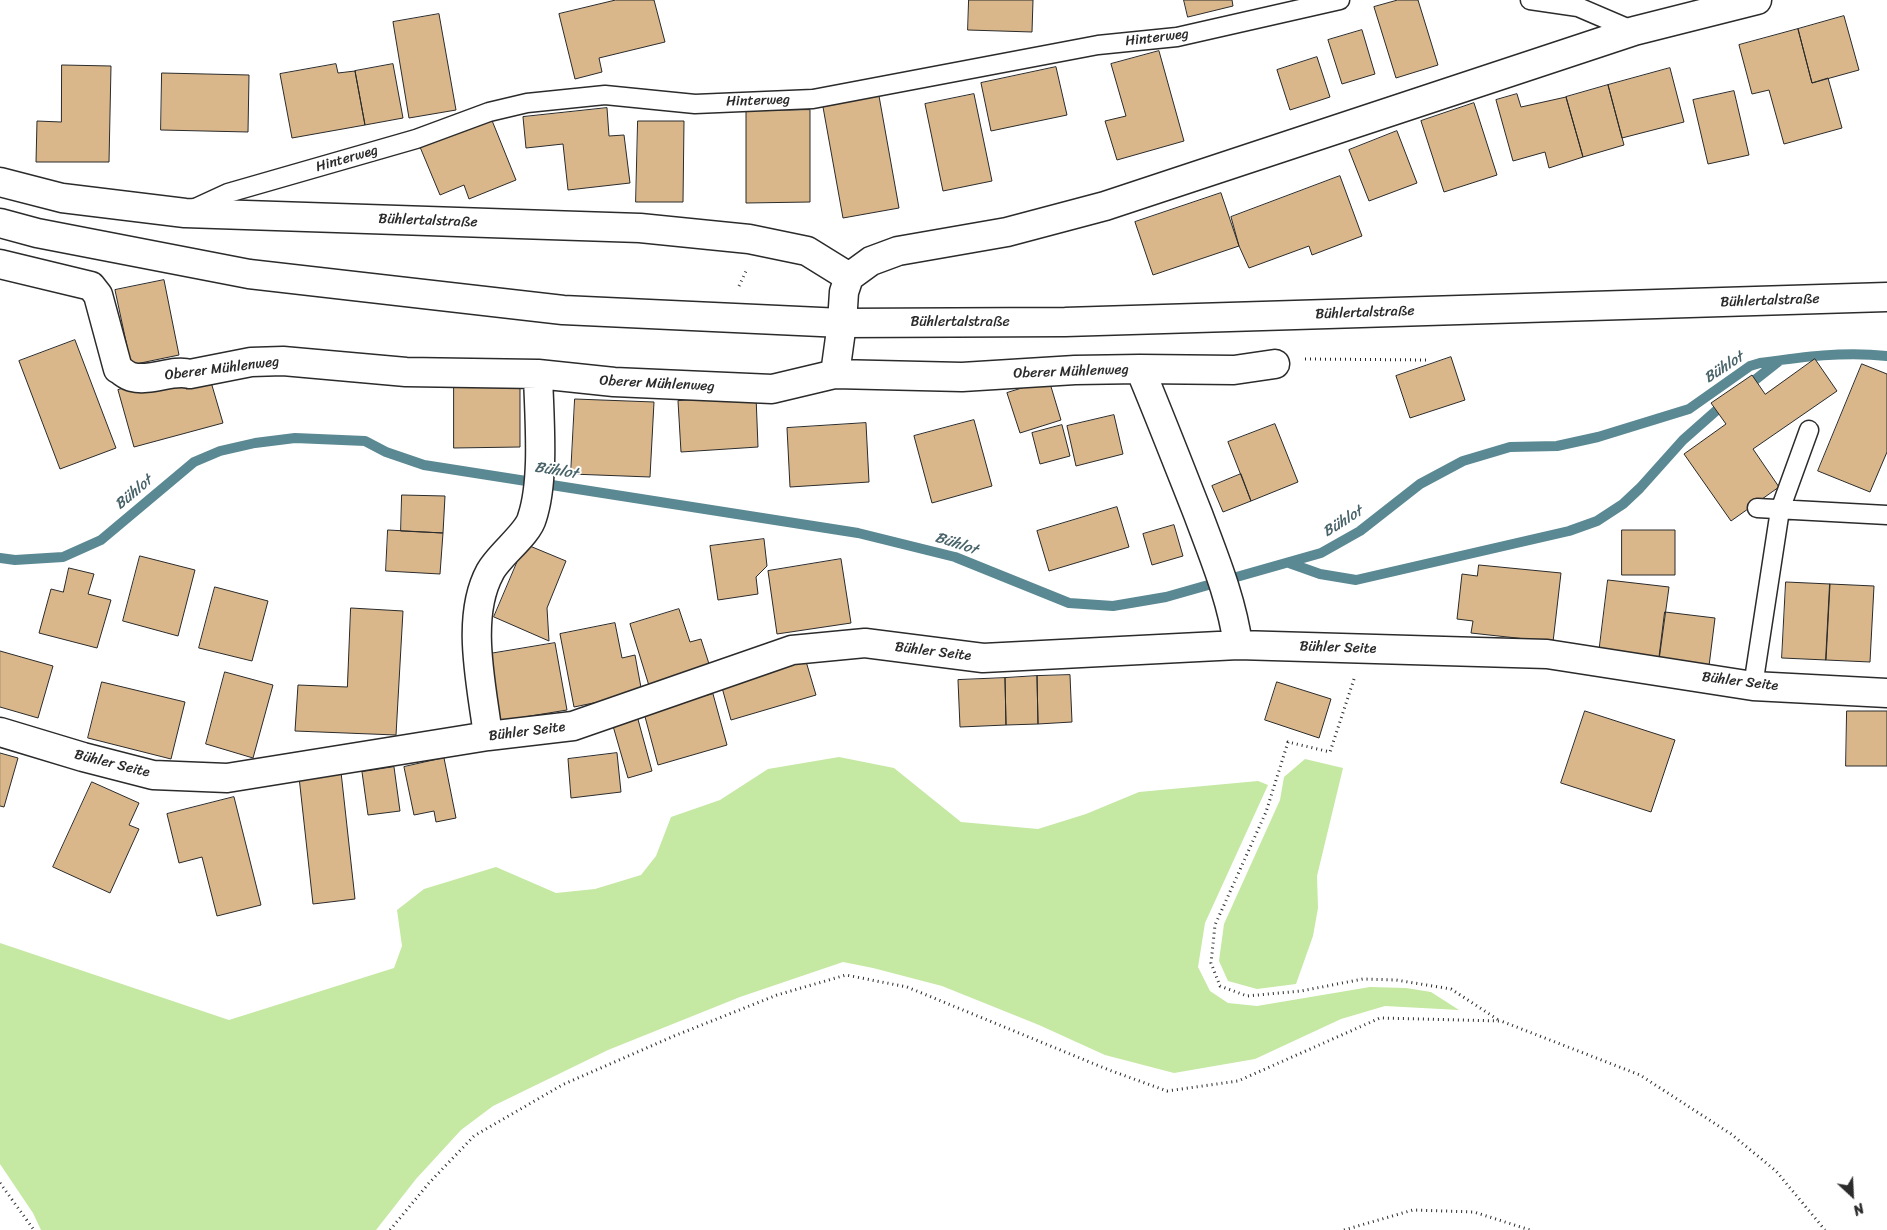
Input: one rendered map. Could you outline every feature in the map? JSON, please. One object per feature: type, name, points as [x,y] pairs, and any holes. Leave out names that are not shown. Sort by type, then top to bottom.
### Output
[{"type":"street","points":[[835,374],[844,292],[849,277],[871,261],[898,251],[1007,232],[1105,206],[1634,31],[1757,0]]},
{"type":"street","name":"Bühlertalstraße","points":[[0,182],[62,198],[185,213],[640,228],[749,239],[807,251],[849,277]]},
{"type":"street","name":"Bühlertalstraße","points":[[0,223],[37,233],[249,274],[563,310],[842,323],[1074,321],[1887,297]]},
{"type":"street","name":"Oberer Mühlenweg","points":[[0,264],[91,286],[98,294],[118,368],[131,377],[162,376],[182,372],[190,374],[251,362],[283,361],[406,372],[538,374],[614,382],[772,390],[835,374],[962,377],[1075,370],[1140,369],[1164,425],[1213,553],[1236,633]]},
{"type":"street","points":[[1140,369],[1234,370],[1275,364]]},
{"type":"street","points":[[488,736],[476,630],[480,595],[490,570],[532,521],[537,502],[539,459],[538,374]]},
{"type":"street","name":"Bühler Seite","points":[[0,732],[83,757],[153,775],[227,778],[488,736],[573,726],[792,650],[864,643],[983,658],[1236,633],[1364,649],[1547,654],[1753,686],[1887,693]]},
{"type":"lane","name":"Hinterweg","points":[[185,213],[228,192],[416,139],[489,112],[527,103],[605,95],[695,104],[813,99],[1098,45],[1177,37],[1340,0]]},
{"type":"lane","points":[[1530,0],[1578,7],[1634,31]]},
{"type":"lane","points":[[1753,686],[1780,510],[1809,430]]},
{"type":"lane","points":[[1757,508],[1887,515]]},
{"type":"path","points":[[737,288],[746,272],[749,239]]},
{"type":"path","points":[[1275,364],[1303,359],[1430,360]]},
{"type":"path","points":[[1364,649],[1330,752],[1288,742],[1266,812],[1215,926],[1211,963],[1220,986],[1248,996],[1292,992],[1363,979],[1396,980],[1451,988],[1501,1021],[1640,1075],[1731,1134],[1776,1171],[1825,1230]]},
{"type":"path","points":[[390,1230],[428,1183],[474,1136],[562,1085],[674,1036],[777,995],[846,975],[907,987],[1109,1070],[1167,1090],[1238,1081],[1380,1018],[1501,1021]]},
{"type":"path","points":[[0,1183],[34,1230]]},
{"type":"path","points":[[1344,1230],[1413,1210],[1474,1212],[1530,1230]]},
{"type":"green space","points":[[839,757],[894,768],[961,822],[1038,829],[1086,814],[1139,792],[1258,781],[1268,785],[1205,923],[1198,967],[1210,991],[1228,1003],[1257,1006],[1370,987],[1406,988],[1431,992],[1459,1010],[1385,1006],[1341,1019],[1255,1059],[1174,1073],[1105,1055],[1039,1025],[942,986],[843,962],[740,997],[608,1050],[493,1106],[461,1130],[416,1179],[376,1230],[41,1230],[33,1213],[0,1164],[0,943],[229,1020],[394,968],[402,946],[397,910],[424,889],[496,867],[556,893],[595,889],[641,875],[656,856],[671,817],[720,800],[768,769]]},
{"type":"green space","points":[[1305,759],[1343,768],[1317,876],[1318,908],[1313,936],[1296,984],[1257,989],[1228,981],[1219,961],[1224,924],[1280,800],[1284,777]]},
{"type":"building","points":[[616,0],[654,0],[665,42],[599,58],[602,72],[575,79],[559,14]]},
{"type":"building","points":[[969,0],[1033,0],[1032,32],[968,30]]},
{"type":"building","points":[[1184,0],[1232,0],[1233,6],[1188,17]]},
{"type":"building","points":[[1398,0],[1418,0],[1438,65],[1396,78],[1374,7]]},
{"type":"building","points":[[439,14],[456,110],[409,118],[393,22]]},
{"type":"building","points":[[1844,16],[1859,70],[1812,83],[1798,29]]},
{"type":"building","points":[[1798,29],[1812,83],[1828,78],[1842,128],[1784,144],[1769,90],[1752,94],[1739,45]]},
{"type":"building","points":[[1362,30],[1375,74],[1342,84],[1328,40]]},
{"type":"building","points":[[1159,51],[1184,141],[1117,160],[1105,121],[1126,116],[1111,64]]},
{"type":"building","points":[[1317,57],[1330,97],[1290,110],[1277,70]]},
{"type":"building","points":[[336,64],[338,73],[355,71],[365,125],[292,138],[280,74]]},
{"type":"building","points":[[393,64],[403,118],[365,125],[355,71]]},
{"type":"building","points":[[62,65],[111,66],[109,162],[36,162],[37,121],[61,122]]},
{"type":"building","points":[[1056,67],[1067,115],[991,131],[981,83]]},
{"type":"building","points":[[1670,68],[1684,122],[1622,138],[1608,85]]},
{"type":"building","points":[[162,73],[249,75],[248,132],[161,130]]},
{"type":"building","points":[[1608,85],[1624,145],[1583,157],[1566,97]]},
{"type":"building","points":[[1734,91],[1749,155],[1708,164],[1693,100]]},
{"type":"building","points":[[974,94],[992,181],[943,191],[925,104]]},
{"type":"building","points":[[1517,94],[1521,107],[1566,97],[1583,157],[1549,168],[1545,152],[1513,161],[1496,100]]},
{"type":"building","points":[[879,96],[899,208],[843,218],[823,107]]},
{"type":"building","points":[[1474,103],[1497,175],[1444,192],[1421,121]]},
{"type":"building","points":[[607,108],[609,136],[624,135],[630,183],[568,190],[563,144],[526,148],[523,117]]},
{"type":"building","points":[[810,110],[810,202],[746,203],[746,111]]},
{"type":"building","points":[[491,118],[516,180],[469,199],[464,185],[440,195],[420,147]]},
{"type":"building","points":[[638,121],[684,121],[683,202],[636,202]]},
{"type":"building","points":[[1397,131],[1417,183],[1369,201],[1349,150]]},
{"type":"building","points":[[1340,176],[1362,236],[1312,255],[1309,246],[1249,268],[1239,246],[1231,217]]},
{"type":"building","points":[[1221,193],[1239,246],[1153,275],[1135,222]]},
{"type":"building","points":[[164,280],[179,355],[131,365],[115,290]]},
{"type":"building","points":[[75,340],[116,448],[60,469],[19,361]]},
{"type":"building","points":[[1451,357],[1465,400],[1410,418],[1396,376]]},
{"type":"building","points":[[1815,359],[1837,391],[1753,449],[1779,487],[1731,521],[1684,454],[1726,424],[1711,403],[1752,375],[1765,394]]},
{"type":"building","points":[[1862,364],[1887,374],[1887,452],[1870,492],[1818,471]]},
{"type":"building","points":[[182,372],[186,389],[211,382],[223,423],[134,447],[118,390]]},
{"type":"building","points":[[1049,380],[1061,420],[1020,433],[1007,393]]},
{"type":"building","points":[[454,383],[520,383],[520,447],[454,448]]},
{"type":"building","points":[[756,396],[758,447],[681,452],[678,401]]},
{"type":"building","points":[[575,399],[654,402],[650,477],[571,474]]},
{"type":"building","points":[[1114,415],[1123,454],[1076,466],[1067,426]]},
{"type":"building","points":[[974,420],[992,486],[932,503],[914,436]]},
{"type":"building","points":[[866,423],[869,482],[790,487],[787,428]]},
{"type":"building","points":[[1275,424],[1298,482],[1251,501],[1228,442]]},
{"type":"building","points":[[1062,425],[1070,456],[1040,464],[1032,433]]},
{"type":"building","points":[[1241,474],[1251,501],[1223,512],[1212,486]]},
{"type":"building","points":[[402,495],[445,496],[443,533],[401,531]]},
{"type":"building","points":[[1117,507],[1129,547],[1049,571],[1037,531]]},
{"type":"building","points":[[1174,525],[1183,556],[1152,565],[1143,534]]},
{"type":"building","points":[[388,530],[443,533],[440,574],[386,571]]},
{"type":"building","points":[[1622,530],[1675,530],[1675,575],[1622,575]]},
{"type":"building","points":[[764,539],[767,566],[756,577],[758,594],[718,600],[710,546]]},
{"type":"building","points":[[525,544],[566,561],[547,608],[549,641],[494,617]]},
{"type":"building","points":[[140,556],[195,570],[178,636],[123,621]]},
{"type":"building","points":[[841,559],[851,623],[777,634],[768,571]]},
{"type":"building","points":[[1479,565],[1561,573],[1553,642],[1471,633],[1473,621],[1457,619],[1462,574],[1477,576]]},
{"type":"building","points":[[69,568],[94,574],[88,594],[111,600],[97,648],[39,633],[51,589],[63,592]]},
{"type":"building","points":[[1608,580],[1669,587],[1659,660],[1599,653]]},
{"type":"building","points":[[1786,582],[1830,584],[1826,660],[1782,658]]},
{"type":"building","points":[[1830,584],[1874,586],[1870,662],[1826,660]]},
{"type":"building","points":[[215,587],[268,601],[252,661],[199,648]]},
{"type":"building","points":[[351,608],[403,611],[396,735],[295,731],[298,685],[347,687]]},
{"type":"building","points":[[679,609],[690,642],[701,639],[711,670],[650,689],[630,624]]},
{"type":"building","points":[[1665,612],[1715,618],[1709,666],[1659,660]]},
{"type":"building","points":[[615,623],[622,658],[635,655],[642,693],[574,707],[560,634]]},
{"type":"building","points":[[555,643],[567,710],[500,721],[489,654]]},
{"type":"building","points":[[0,651],[53,666],[38,718],[0,707]]},
{"type":"building","points":[[805,658],[816,695],[731,720],[721,684]]},
{"type":"building","points":[[225,672],[273,685],[253,758],[206,744]]},
{"type":"building","points":[[1070,675],[1072,722],[1038,724],[1037,676]]},
{"type":"building","points":[[1037,676],[1038,724],[1006,725],[1005,678]]},
{"type":"building","points":[[1005,678],[1006,725],[960,727],[958,680]]},
{"type":"building","points":[[102,682],[185,702],[171,759],[88,738]]},
{"type":"building","points":[[1277,682],[1331,699],[1319,738],[1265,720]]},
{"type":"building","points":[[713,694],[727,745],[658,765],[644,713]]},
{"type":"building","points":[[1585,711],[1675,740],[1651,812],[1561,783]]},
{"type":"building","points":[[1847,711],[1887,711],[1887,766],[1846,766]]},
{"type":"building","points":[[636,712],[652,771],[628,778],[611,719]]},
{"type":"building","points":[[0,753],[18,758],[4,807],[0,806]]},
{"type":"building","points":[[617,753],[621,792],[571,798],[568,759]]},
{"type":"building","points":[[444,758],[456,818],[436,822],[434,811],[414,815],[404,767]]},
{"type":"building","points":[[394,767],[400,811],[368,815],[362,772]]},
{"type":"building","points":[[341,772],[355,899],[313,904],[299,777]]},
{"type":"building","points":[[92,782],[139,803],[129,825],[139,829],[110,893],[53,867]]},
{"type":"building","points":[[234,797],[261,905],[217,916],[202,857],[179,863],[167,814]]},
{"type":"waterway","name":"Bühlot","points":[[0,558],[15,560],[63,557],[101,540],[194,462],[220,451],[255,443],[295,438],[365,441],[386,452],[424,465],[858,533],[955,557],[1069,603],[1113,606],[1166,597],[1321,553],[1360,531],[1420,484],[1463,461],[1510,447],[1557,446],[1598,437],[1689,409],[1750,366],[1823,355],[1887,356]]},
{"type":"waterway","points":[[1746,387],[1779,361]]},
{"type":"waterway","points":[[1289,563],[1320,574],[1356,580],[1569,531],[1597,521],[1623,504],[1683,440],[1726,402]]}]
